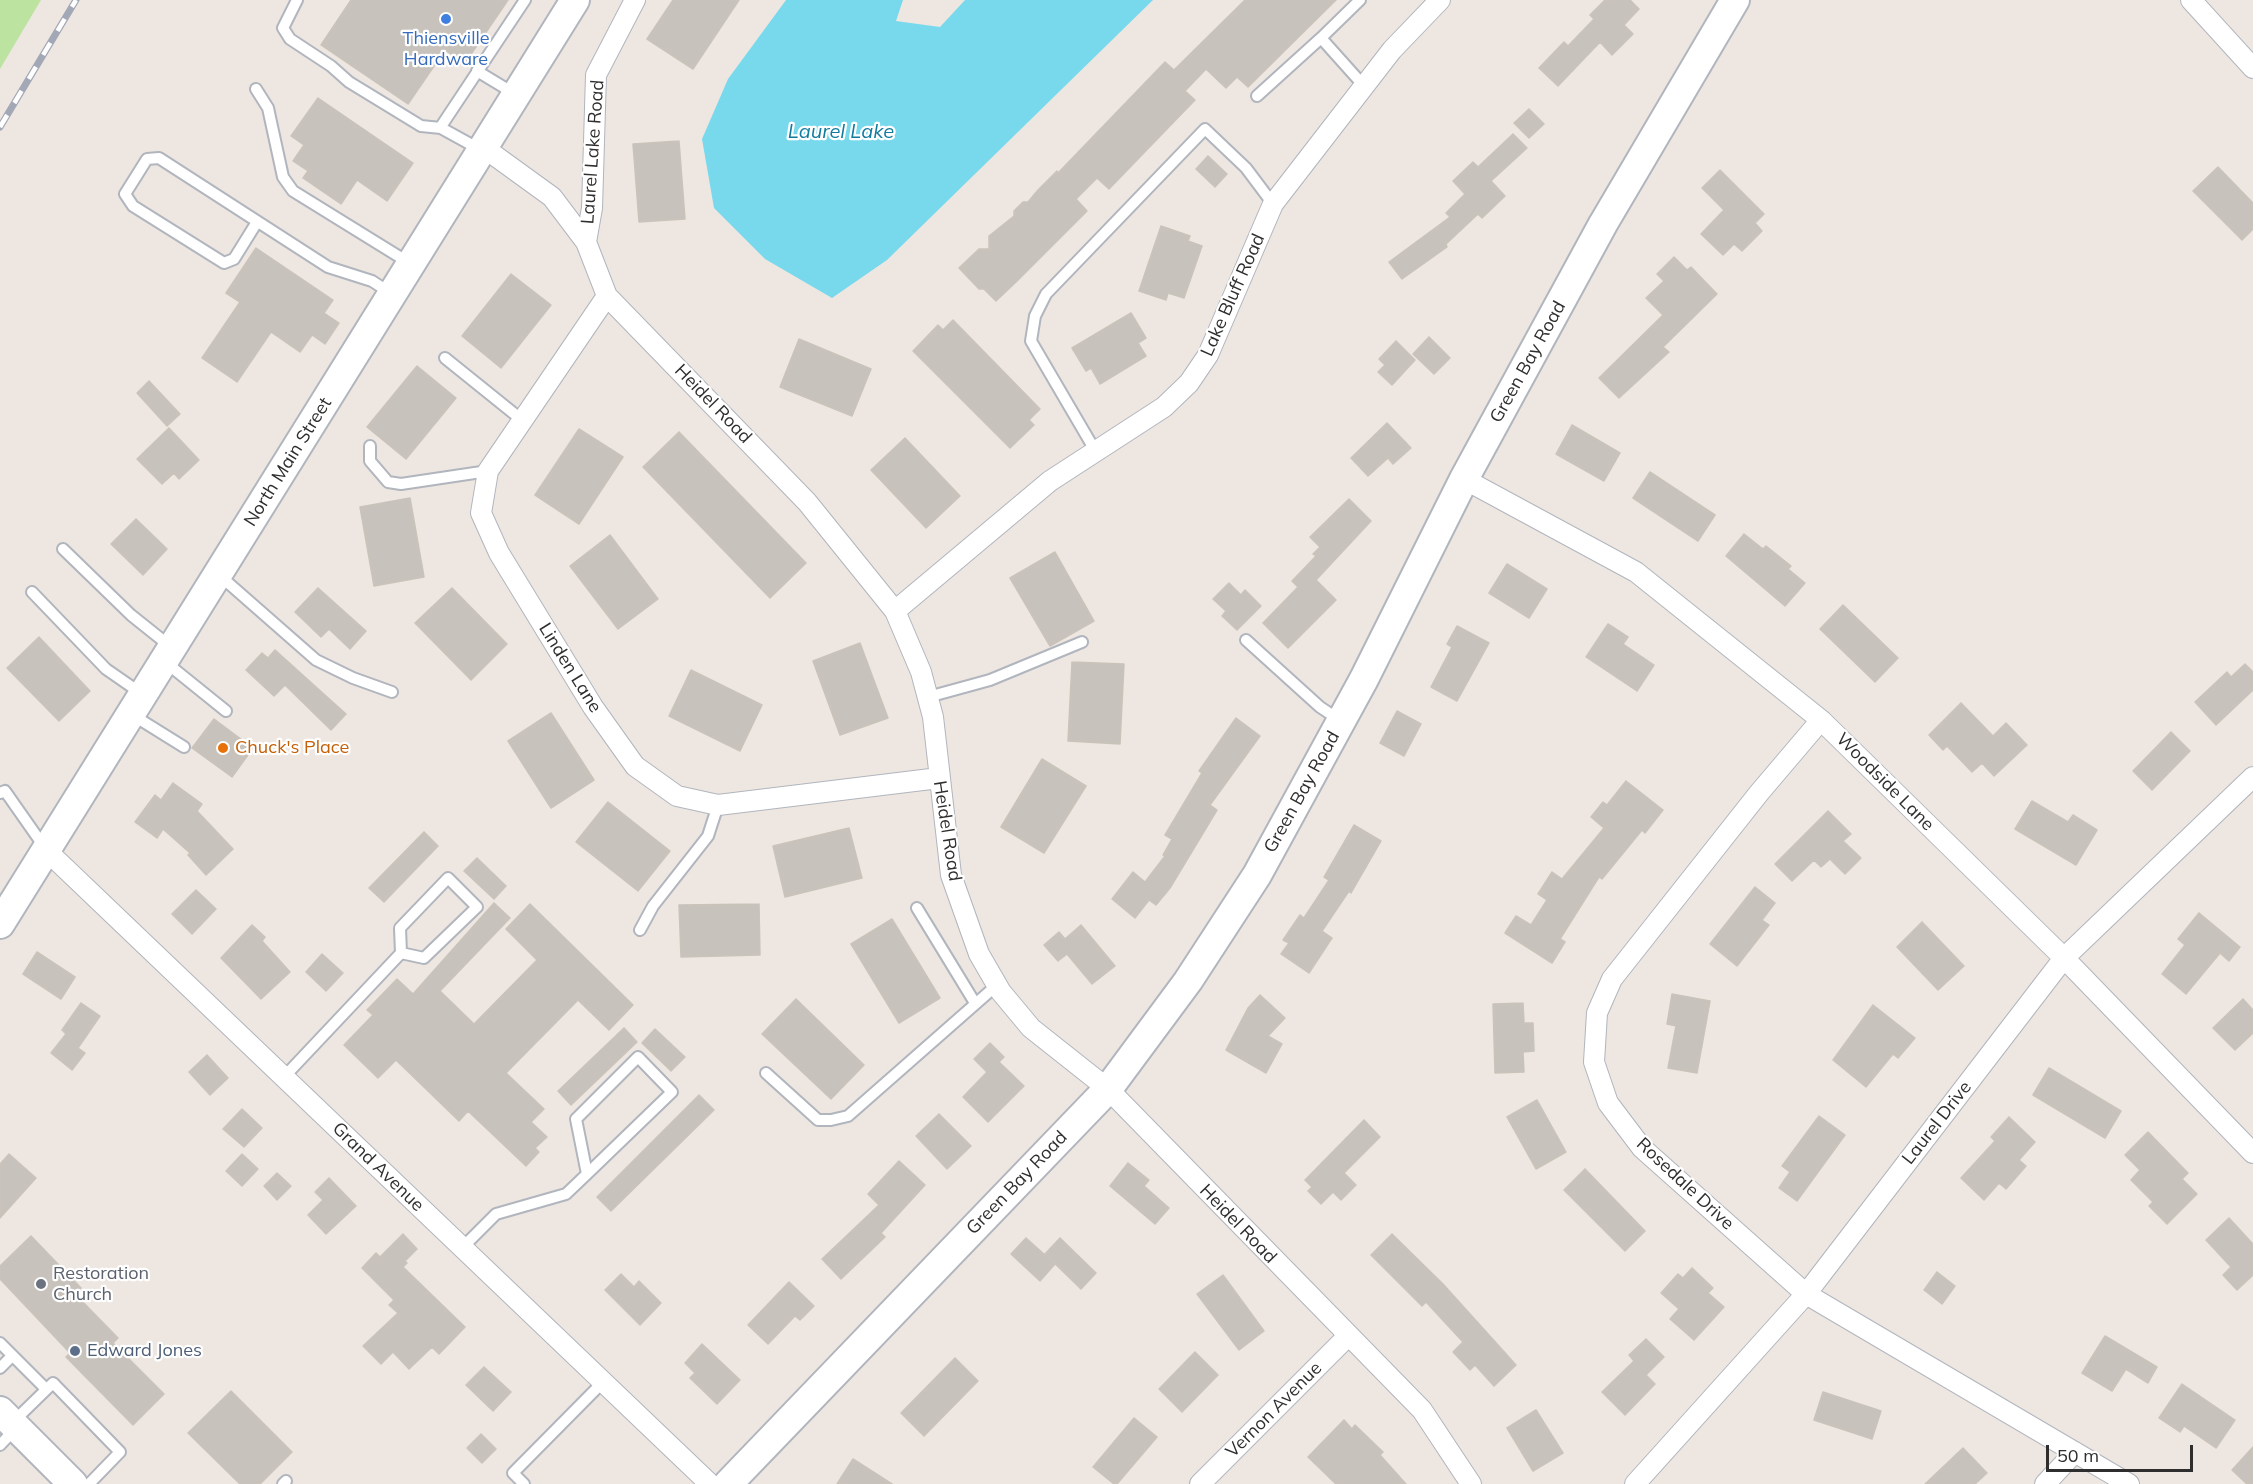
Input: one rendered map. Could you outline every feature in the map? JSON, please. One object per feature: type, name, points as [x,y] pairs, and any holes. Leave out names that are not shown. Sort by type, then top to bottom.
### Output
[{"type":"street","name":"North Main Street","points":[[0,924],[575,0]]},
{"type":"street","name":"Laurel Lake Road","points":[[586,242],[592,208],[596,75],[634,0]]},
{"type":"street","name":"Lake Bluff Road","points":[[895,611],[1050,481],[1164,407],[1190,383],[1208,355],[1273,204],[1392,50],[1440,0]]},
{"type":"street","name":"Green Bay Road","points":[[728,1484],[1108,1089],[1188,981],[1257,875],[1341,721],[1464,479],[1603,225],[1735,0]]},
{"type":"street","points":[[2191,0],[2253,68]]},
{"type":"street","name":"Heidel Road","points":[[482,149],[552,197],[586,242],[607,296],[807,502],[895,611],[921,672],[933,717],[951,874],[979,954],[997,985],[1031,1028],[1108,1089],[1422,1410],[1471,1484]]},
{"type":"street","name":"Linden Lane","points":[[607,296],[488,471],[481,513],[494,543],[593,707],[636,766],[677,796],[718,805],[939,778]]},
{"type":"street","name":"Woodside Lane","points":[[1464,479],[1636,572],[1821,720],[2064,958],[2253,1153]]},
{"type":"street","name":"Rosedale Drive","points":[[1821,720],[1759,793],[1612,979],[1597,1013],[1594,1062],[1608,1103],[1642,1148],[1806,1294],[2129,1484]]},
{"type":"street","name":"Laurel Drive","points":[[1635,1484],[1806,1294],[2064,958],[2253,777]]},
{"type":"street","name":"Grand Avenue","points":[[46,850],[710,1484]]},
{"type":"street","name":"Vernon Avenue","points":[[1200,1484],[1348,1336]]},
{"type":"street","points":[[7,1427],[73,1484]]},
{"type":"street","points":[[2045,1484],[2075,1452]]},
{"type":"lane","points":[[297,0],[283,28],[290,39],[331,66],[349,82],[421,126],[440,128],[482,149]]},
{"type":"lane","points":[[440,128],[525,0]]},
{"type":"lane","points":[[1257,96],[1360,0]]},
{"type":"lane","points":[[1321,38],[1364,86]]},
{"type":"lane","points":[[477,72],[516,95]]},
{"type":"lane","points":[[256,89],[268,108],[283,177],[293,191],[411,264]]},
{"type":"lane","points":[[1096,452],[1031,341],[1035,316],[1046,294],[1205,129],[1246,168],[1273,204]]},
{"type":"lane","points":[[257,222],[234,259],[224,263],[133,206],[125,194],[147,159],[159,158],[328,267],[372,281],[393,294]]},
{"type":"lane","points":[[445,358],[522,420]]},
{"type":"lane","points":[[370,446],[370,461],[388,482],[401,484],[488,471]]},
{"type":"lane","points":[[63,549],[226,711]]},
{"type":"lane","points":[[218,574],[316,660],[353,678],[392,692]]},
{"type":"lane","points":[[32,592],[137,704],[184,747]]},
{"type":"lane","points":[[1246,640],[1320,707],[1341,721]]},
{"type":"lane","points":[[928,697],[990,680],[1082,642]]},
{"type":"lane","points":[[0,793],[4,790],[46,850]]},
{"type":"lane","points":[[640,930],[653,906],[708,836],[718,805]]},
{"type":"lane","points":[[284,1077],[401,953],[400,928],[447,878],[477,907],[424,958],[401,953]]},
{"type":"lane","points":[[917,908],[975,1004]]},
{"type":"lane","points":[[766,1073],[818,1120],[848,1116],[997,985]]},
{"type":"lane","points":[[463,1247],[496,1214],[566,1194],[587,1174],[672,1092],[638,1057],[576,1119],[587,1174]]},
{"type":"lane","points":[[0,1343],[46,1389]]},
{"type":"lane","points":[[0,1368],[12,1356]]},
{"type":"lane","points":[[524,1484],[513,1473],[603,1382]]},
{"type":"lane","points":[[7,1427],[53,1383],[120,1452],[89,1484]]},
{"type":"green space","points":[[0,0],[41,0],[0,69]]},
{"type":"water","name":"Laurel Lake","points":[[786,0],[903,0],[896,21],[940,27],[965,0],[1153,0],[887,260],[832,298],[765,259],[714,208],[702,139],[728,79]]},
{"type":"building","points":[[351,0],[508,0],[465,63],[445,50],[408,104],[321,45]]},
{"type":"building","points":[[673,0],[739,0],[693,69],[647,39]]},
{"type":"building","points":[[1245,0],[1336,0],[1248,87],[1237,77],[1226,88],[1206,69],[1185,91],[1195,100],[1109,189],[1097,178],[1076,199],[1087,211],[1016,282],[996,301],[984,289],[979,289],[959,268],[979,249],[989,249],[989,236],[1014,216],[1014,211],[1023,202],[1028,202],[1057,171],[1058,173],[1165,62],[1174,70]]},
{"type":"building","points":[[1605,0],[1630,0],[1639,9],[1624,25],[1633,34],[1612,55],[1600,42],[1558,86],[1539,68],[1564,42],[1568,46],[1594,19],[1590,15]]},
{"type":"building","points":[[318,98],[413,163],[387,201],[357,180],[341,204],[303,178],[308,171],[293,161],[304,145],[291,136]]},
{"type":"building","points":[[1529,109],[1544,124],[1529,138],[1514,123]]},
{"type":"building","points":[[1513,134],[1527,148],[1491,181],[1505,196],[1482,218],[1478,214],[1446,244],[1447,247],[1402,279],[1389,262],[1450,217],[1446,213],[1465,194],[1453,181],[1473,162],[1478,167]]},
{"type":"building","points":[[679,141],[685,219],[639,222],[633,144]]},
{"type":"building","points":[[1208,156],[1227,174],[1215,187],[1196,169]]},
{"type":"building","points":[[2218,167],[2253,203],[2253,229],[2242,240],[2193,191]]},
{"type":"building","points":[[1720,170],[1764,214],[1755,223],[1762,231],[1742,251],[1734,244],[1723,255],[1701,234],[1724,210],[1702,188]]},
{"type":"building","points":[[1161,226],[1190,236],[1188,241],[1202,246],[1184,298],[1168,293],[1166,300],[1139,291]]},
{"type":"building","points":[[256,248],[333,300],[324,313],[339,323],[325,344],[312,335],[300,352],[271,332],[237,382],[202,358],[240,302],[226,293]]},
{"type":"building","points":[[1674,257],[1687,270],[1691,267],[1717,294],[1663,347],[1669,352],[1619,398],[1599,378],[1663,315],[1646,298],[1664,281],[1657,274]]},
{"type":"building","points":[[511,274],[551,305],[501,368],[462,336]]},
{"type":"building","points":[[1131,313],[1146,338],[1138,343],[1146,356],[1100,384],[1091,368],[1086,371],[1072,348]]},
{"type":"building","points":[[953,320],[1040,409],[1029,420],[1034,425],[1010,448],[913,351],[938,325],[943,330]]},
{"type":"building","points":[[1429,337],[1450,358],[1434,374],[1413,354]]},
{"type":"building","points":[[799,339],[871,369],[852,416],[780,387]]},
{"type":"building","points":[[1396,341],[1415,360],[1392,385],[1378,372],[1385,365],[1379,359]]},
{"type":"building","points":[[417,366],[456,398],[406,459],[367,427]]},
{"type":"building","points":[[149,381],[180,414],[167,426],[137,393]]},
{"type":"building","points":[[1387,423],[1411,448],[1393,464],[1388,458],[1368,476],[1351,458]]},
{"type":"building","points":[[1572,425],[1620,453],[1604,481],[1556,454]]},
{"type":"building","points":[[169,428],[199,460],[179,479],[174,473],[162,484],[137,459]]},
{"type":"building","points":[[579,429],[623,457],[579,524],[535,495]]},
{"type":"building","points":[[679,432],[806,563],[770,598],[643,467]]},
{"type":"building","points":[[905,438],[960,496],[926,528],[871,470]]},
{"type":"building","points":[[1650,472],[1715,515],[1698,541],[1633,498]]},
{"type":"building","points":[[410,498],[424,577],[374,586],[360,507]]},
{"type":"building","points":[[1349,499],[1371,521],[1316,580],[1336,600],[1288,648],[1263,623],[1298,587],[1292,581],[1316,556],[1313,554],[1320,547],[1310,537]]},
{"type":"building","points":[[136,519],[167,549],[143,575],[111,544]]},
{"type":"building","points":[[1744,534],[1763,549],[1766,546],[1791,566],[1788,569],[1805,583],[1785,606],[1726,556]]},
{"type":"building","points":[[610,535],[658,599],[618,629],[570,566]]},
{"type":"building","points":[[1055,552],[1094,621],[1050,646],[1010,578]]},
{"type":"building","points":[[1507,564],[1547,589],[1529,618],[1489,593]]},
{"type":"building","points":[[1229,583],[1241,595],[1245,590],[1261,606],[1237,630],[1222,616],[1226,611],[1213,599]]},
{"type":"building","points":[[318,588],[366,631],[350,649],[329,629],[321,637],[295,612]]},
{"type":"building","points":[[452,588],[507,644],[471,680],[415,623]]},
{"type":"building","points":[[1843,605],[1898,658],[1875,682],[1820,629]]},
{"type":"building","points":[[1608,624],[1628,637],[1623,644],[1654,665],[1637,691],[1586,657]]},
{"type":"building","points":[[1457,626],[1489,643],[1457,701],[1431,687],[1452,647],[1447,644]]},
{"type":"building","points":[[39,637],[90,691],[59,721],[7,668]]},
{"type":"building","points":[[860,643],[888,718],[840,735],[813,661]]},
{"type":"building","points":[[275,650],[346,714],[331,730],[285,685],[274,696],[246,670],[262,653],[268,658]]},
{"type":"building","points":[[1072,662],[1124,664],[1120,744],[1068,741]]},
{"type":"building","points":[[2245,664],[2253,672],[2253,690],[2216,725],[2195,702],[2227,672],[2231,677]]},
{"type":"building","points":[[691,670],[762,705],[740,751],[669,716]]},
{"type":"building","points":[[1961,703],[1993,736],[2006,723],[2027,745],[1994,776],[1982,763],[1972,772],[1947,746],[1943,750],[1929,735]]},
{"type":"building","points":[[1397,711],[1421,724],[1404,756],[1380,743]]},
{"type":"building","points":[[551,713],[594,780],[551,808],[508,741]]},
{"type":"building","points":[[1236,718],[1260,736],[1210,805],[1217,810],[1170,888],[1156,905],[1149,900],[1135,918],[1112,899],[1133,872],[1145,882],[1165,856],[1163,855],[1172,839],[1165,835],[1202,773],[1199,771]]},
{"type":"building","name":"Chuck's Place","points":[[214,719],[253,748],[232,777],[192,748]]},
{"type":"building","points":[[2171,732],[2190,751],[2152,790],[2133,771]]},
{"type":"building","points":[[1042,759],[1086,786],[1044,853],[1001,827]]},
{"type":"building","points":[[1626,781],[1663,810],[1645,833],[1642,830],[1602,879],[1599,877],[1560,939],[1565,942],[1552,963],[1505,933],[1516,916],[1531,925],[1547,900],[1538,894],[1552,872],[1562,879],[1604,828],[1591,817],[1603,802],[1607,805]]},
{"type":"building","points":[[173,783],[202,804],[197,811],[233,849],[206,875],[188,855],[190,853],[163,829],[157,838],[135,822],[155,795],[161,800]]},
{"type":"building","points":[[2032,801],[2068,822],[2073,815],[2097,830],[2076,865],[2015,829]]},
{"type":"building","points":[[608,802],[670,851],[638,891],[576,842]]},
{"type":"building","points":[[1828,811],[1851,834],[1843,841],[1861,858],[1845,874],[1830,859],[1821,867],[1814,860],[1792,881],[1775,864]]},
{"type":"building","points":[[1354,825],[1381,841],[1351,893],[1349,891],[1322,931],[1332,938],[1309,973],[1281,954],[1289,943],[1283,940],[1300,915],[1304,918],[1329,880],[1324,877]]},
{"type":"building","points":[[849,828],[862,878],[785,897],[773,846]]},
{"type":"building","points":[[424,832],[438,846],[384,902],[369,888]]},
{"type":"building","points":[[477,858],[506,886],[494,899],[464,871]]},
{"type":"building","points":[[1755,887],[1775,903],[1762,920],[1769,925],[1737,966],[1710,944]]},
{"type":"building","points":[[196,890],[216,909],[192,934],[172,914]]},
{"type":"building","points":[[494,903],[510,918],[440,991],[474,1024],[537,960],[506,929],[530,904],[633,1005],[609,1030],[578,1000],[506,1073],[544,1109],[531,1122],[547,1137],[535,1148],[539,1152],[526,1166],[468,1111],[459,1121],[396,1060],[378,1078],[344,1045],[373,1015],[367,1010],[397,979],[413,994]]},
{"type":"building","points":[[759,904],[760,955],[681,957],[679,905]]},
{"type":"building","points":[[2199,913],[2240,947],[2229,961],[2220,953],[2186,994],[2162,974],[2185,945],[2178,939]]},
{"type":"building","points":[[892,919],[940,998],[899,1023],[851,944]]},
{"type":"building","points":[[1922,922],[1964,966],[1938,990],[1897,947]]},
{"type":"building","points":[[252,925],[265,937],[262,941],[290,972],[261,999],[221,958]]},
{"type":"building","points":[[1081,925],[1115,966],[1092,984],[1067,954],[1058,961],[1044,945],[1059,932],[1065,939]]},
{"type":"building","points":[[37,952],[75,977],[61,999],[23,974]]},
{"type":"building","points":[[322,954],[343,973],[326,991],[306,972]]},
{"type":"building","points":[[1672,994],[1710,1001],[1697,1073],[1668,1068],[1676,1026],[1667,1024]]},
{"type":"building","points":[[1260,995],[1285,1018],[1268,1036],[1282,1044],[1266,1073],[1226,1050],[1248,1008]]},
{"type":"building","points":[[796,999],[864,1065],[831,1099],[762,1034]]},
{"type":"building","points":[[2243,999],[2253,1010],[2253,1033],[2235,1050],[2213,1028]]},
{"type":"building","points":[[81,1003],[100,1016],[78,1048],[85,1053],[72,1070],[51,1053],[66,1034],[62,1030]]},
{"type":"building","points":[[1523,1003],[1524,1023],[1533,1023],[1534,1051],[1523,1052],[1524,1072],[1495,1073],[1493,1004]]},
{"type":"building","points":[[1873,1005],[1915,1038],[1898,1058],[1893,1054],[1866,1087],[1833,1060]]},
{"type":"building","points":[[624,1028],[637,1042],[571,1105],[558,1091]]},
{"type":"building","points":[[655,1029],[685,1057],[671,1071],[642,1043]]},
{"type":"building","points":[[990,1043],[1004,1057],[999,1062],[1024,1086],[988,1122],[963,1097],[987,1072],[974,1059]]},
{"type":"building","points":[[207,1055],[228,1078],[210,1095],[189,1072]]},
{"type":"building","points":[[2049,1068],[2121,1111],[2105,1138],[2033,1095]]},
{"type":"building","points":[[699,1095],[714,1110],[611,1211],[597,1197]]},
{"type":"building","points":[[1537,1100],[1566,1152],[1536,1169],[1507,1117]]},
{"type":"building","points":[[242,1109],[262,1128],[244,1147],[223,1129]]},
{"type":"building","points":[[939,1114],[971,1146],[947,1169],[916,1136]]},
{"type":"building","points":[[1819,1116],[1845,1135],[1797,1201],[1779,1188],[1790,1172],[1782,1166]]},
{"type":"building","points":[[2009,1117],[2035,1142],[2019,1160],[2026,1166],[2006,1189],[1999,1183],[1984,1200],[1961,1178],[1995,1141],[1991,1137]]},
{"type":"building","points":[[1364,1120],[1380,1137],[1344,1173],[1356,1185],[1341,1200],[1333,1192],[1321,1204],[1308,1191],[1312,1187],[1305,1180]]},
{"type":"building","points":[[2148,1132],[2188,1173],[2182,1179],[2197,1194],[2167,1224],[2149,1206],[2153,1202],[2131,1180],[2140,1170],[2125,1155]]},
{"type":"building","points":[[9,1154],[36,1178],[0,1218],[0,1164]]},
{"type":"building","points":[[242,1154],[258,1169],[242,1186],[226,1171]]},
{"type":"building","points":[[899,1161],[925,1185],[881,1233],[885,1237],[841,1279],[822,1259],[879,1205],[868,1194]]},
{"type":"building","points":[[1128,1163],[1149,1180],[1144,1186],[1169,1208],[1155,1224],[1110,1186]]},
{"type":"building","points":[[1585,1169],[1645,1231],[1625,1251],[1564,1190]]},
{"type":"building","points":[[277,1173],[291,1186],[277,1200],[264,1186]]},
{"type":"building","points":[[329,1178],[356,1206],[326,1234],[308,1215],[323,1200],[315,1192]]},
{"type":"building","points":[[2229,1218],[2253,1244],[2253,1275],[2237,1290],[2223,1275],[2231,1267],[2206,1240]]},
{"type":"building","points":[[403,1234],[417,1249],[405,1261],[407,1263],[403,1267],[465,1327],[439,1354],[432,1347],[409,1369],[393,1352],[381,1364],[363,1346],[398,1313],[389,1305],[394,1300],[362,1268],[376,1253],[380,1257]]},
{"type":"building","points":[[1392,1234],[1443,1284],[1516,1365],[1494,1386],[1475,1365],[1470,1370],[1453,1352],[1463,1342],[1426,1302],[1422,1306],[1371,1255]]},
{"type":"building","points":[[31,1236],[81,1288],[75,1294],[118,1338],[113,1343],[164,1394],[133,1425],[66,1357],[70,1353],[0,1279],[0,1266]]},
{"type":"building","points":[[1026,1238],[1055,1264],[1040,1281],[1011,1254]]},
{"type":"building","points":[[1060,1238],[1096,1273],[1081,1289],[1045,1254]]},
{"type":"building","points":[[1692,1268],[1713,1288],[1708,1293],[1724,1307],[1694,1340],[1670,1319],[1679,1309],[1661,1293],[1678,1274],[1683,1278]]},
{"type":"building","points":[[1937,1272],[1955,1286],[1942,1304],[1924,1290]]},
{"type":"building","points":[[621,1274],[634,1287],[639,1281],[661,1303],[640,1325],[605,1290]]},
{"type":"building","points":[[1223,1275],[1264,1331],[1239,1350],[1197,1294]]},
{"type":"building","points":[[789,1282],[814,1306],[800,1320],[795,1316],[768,1344],[748,1325]]},
{"type":"building","points":[[2105,1336],[2157,1367],[2148,1383],[2126,1369],[2112,1391],[2082,1373]]},
{"type":"building","points":[[1646,1339],[1664,1357],[1646,1375],[1655,1384],[1625,1415],[1602,1392],[1634,1361],[1629,1355]]},
{"type":"building","points":[[702,1344],[740,1380],[717,1404],[690,1378],[695,1373],[685,1363]]},
{"type":"building","points":[[1195,1352],[1218,1375],[1182,1412],[1159,1389]]},
{"type":"building","points":[[955,1358],[978,1381],[924,1436],[901,1413]]},
{"type":"building","points":[[484,1367],[511,1392],[493,1411],[466,1385]]},
{"type":"building","points":[[2182,1384],[2235,1420],[2216,1448],[2184,1426],[2180,1432],[2159,1418]]},
{"type":"building","points":[[231,1391],[292,1452],[260,1484],[240,1484],[188,1433]]},
{"type":"building","points":[[1823,1392],[1881,1411],[1872,1439],[1814,1420]]},
{"type":"building","points":[[1536,1410],[1563,1453],[1533,1471],[1507,1428]]},
{"type":"building","points":[[1134,1418],[1157,1437],[1117,1484],[1114,1484],[1093,1467]]},
{"type":"building","points":[[1344,1420],[1352,1429],[1355,1425],[1383,1452],[1380,1455],[1406,1484],[1336,1484],[1308,1457]]},
{"type":"building","points":[[481,1434],[496,1449],[482,1463],[467,1448]]},
{"type":"building","points":[[2253,1447],[2253,1484],[2247,1484],[2232,1470]]},
{"type":"building","points":[[1963,1448],[1987,1473],[1975,1484],[1925,1484]]},
{"type":"building","points":[[853,1459],[892,1484],[837,1484]]},
{"type":"railway","points":[[0,127],[76,0]]},
{"type":"place","name":"Thiensville Hardware","points":[[446,19]]},
{"type":"place","name":"Chuck's Place","points":[[223,748]]},
{"type":"place","name":"Restoration Church","points":[[41,1284]]},
{"type":"place","name":"Edward Jones","points":[[75,1351]]}]
